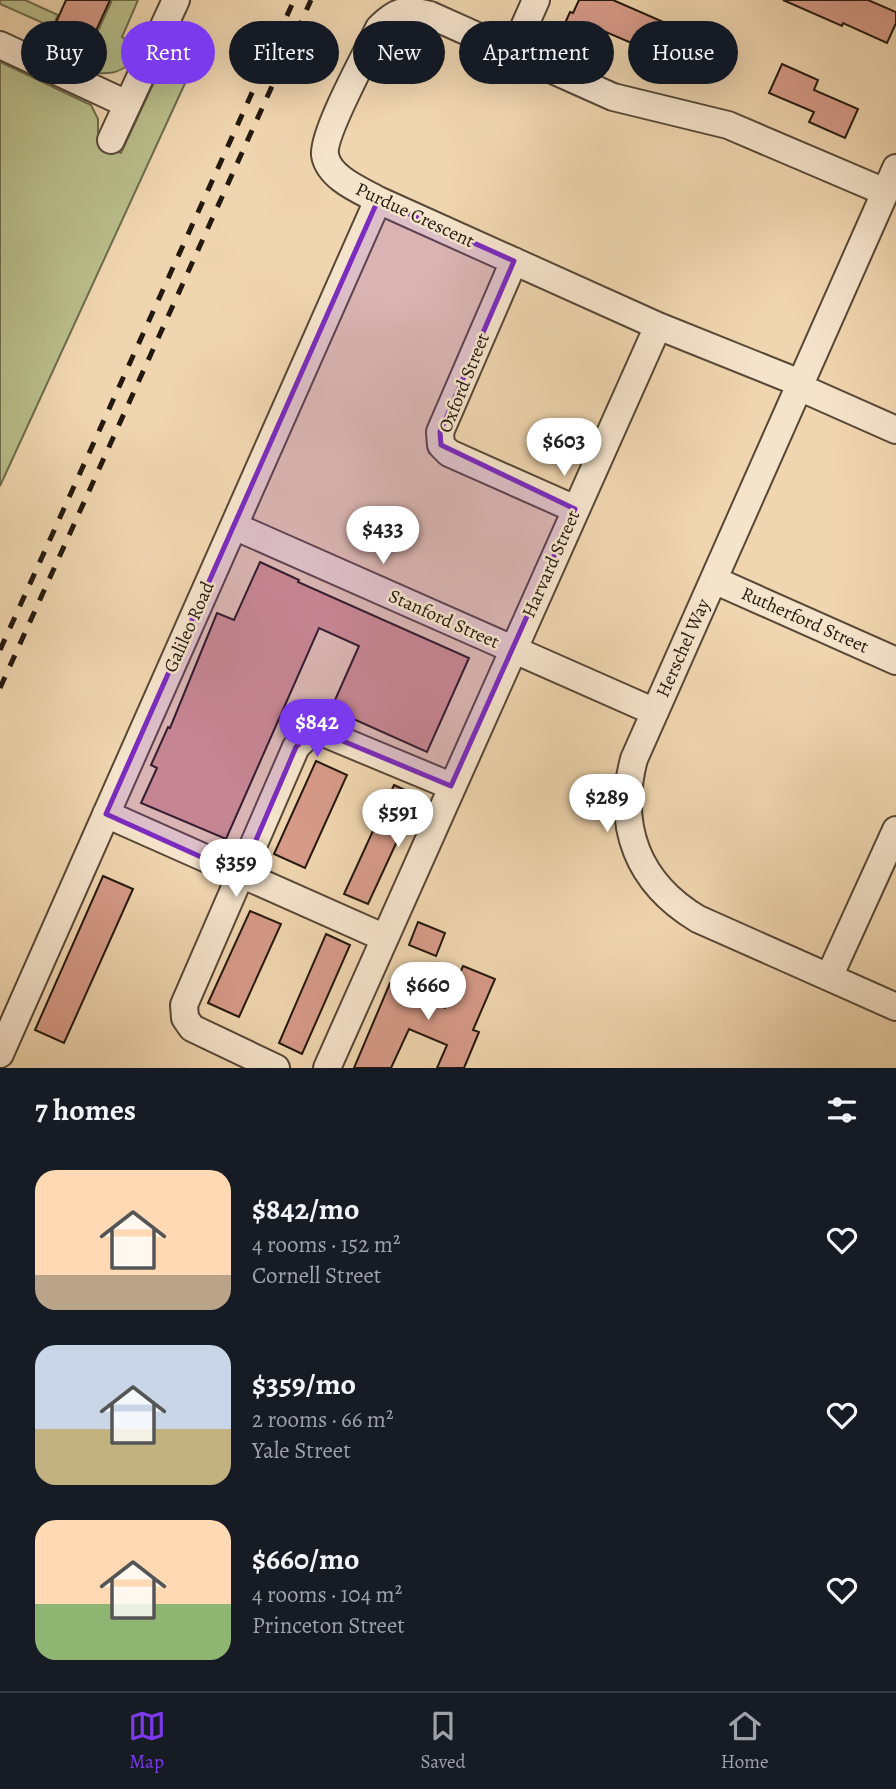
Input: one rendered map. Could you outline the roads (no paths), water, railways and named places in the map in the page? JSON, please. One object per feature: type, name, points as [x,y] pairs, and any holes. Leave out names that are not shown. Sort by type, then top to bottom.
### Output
[{"type":"street","points":[[111,140],[176,0]]},
{"type":"street","points":[[527,21],[536,0]]},
{"type":"street","name":"Purdue Crescent","points":[[459,28],[430,15],[409,10],[392,15],[379,28],[329,134],[325,154],[333,170],[345,181],[378,200],[658,326],[800,383],[808,391],[896,430]]},
{"type":"street","points":[[0,45],[127,104]]},
{"type":"street","name":"Purdue Crescent","points":[[584,84],[613,97],[728,125],[890,192]]},
{"type":"street","name":"Herschel Way","points":[[890,192],[800,383],[634,759],[627,798],[632,838],[649,876],[679,908],[698,919],[896,1007]]},
{"type":"street","name":"Galileo Road","points":[[0,1054],[378,200]]},
{"type":"street","name":"Oxford Street","points":[[514,261],[440,432],[441,445],[449,453],[575,509]]},
{"type":"street","name":"Harvard Street","points":[[327,1068],[658,326]]},
{"type":"street","name":"Stanford Street","points":[[234,527],[655,712]]},
{"type":"street","name":"Rutherford Street","points":[[714,580],[896,661]]},
{"type":"street","points":[[276,1068],[192,1028],[185,1018],[184,1005],[296,747],[314,729],[451,786]]},
{"type":"street","points":[[106,814],[385,938]]},
{"type":"street","points":[[829,977],[896,830]]},
{"type":"railway","points":[[0,650],[294,0]]},
{"type":"railway","points":[[0,688],[311,0]]}]
